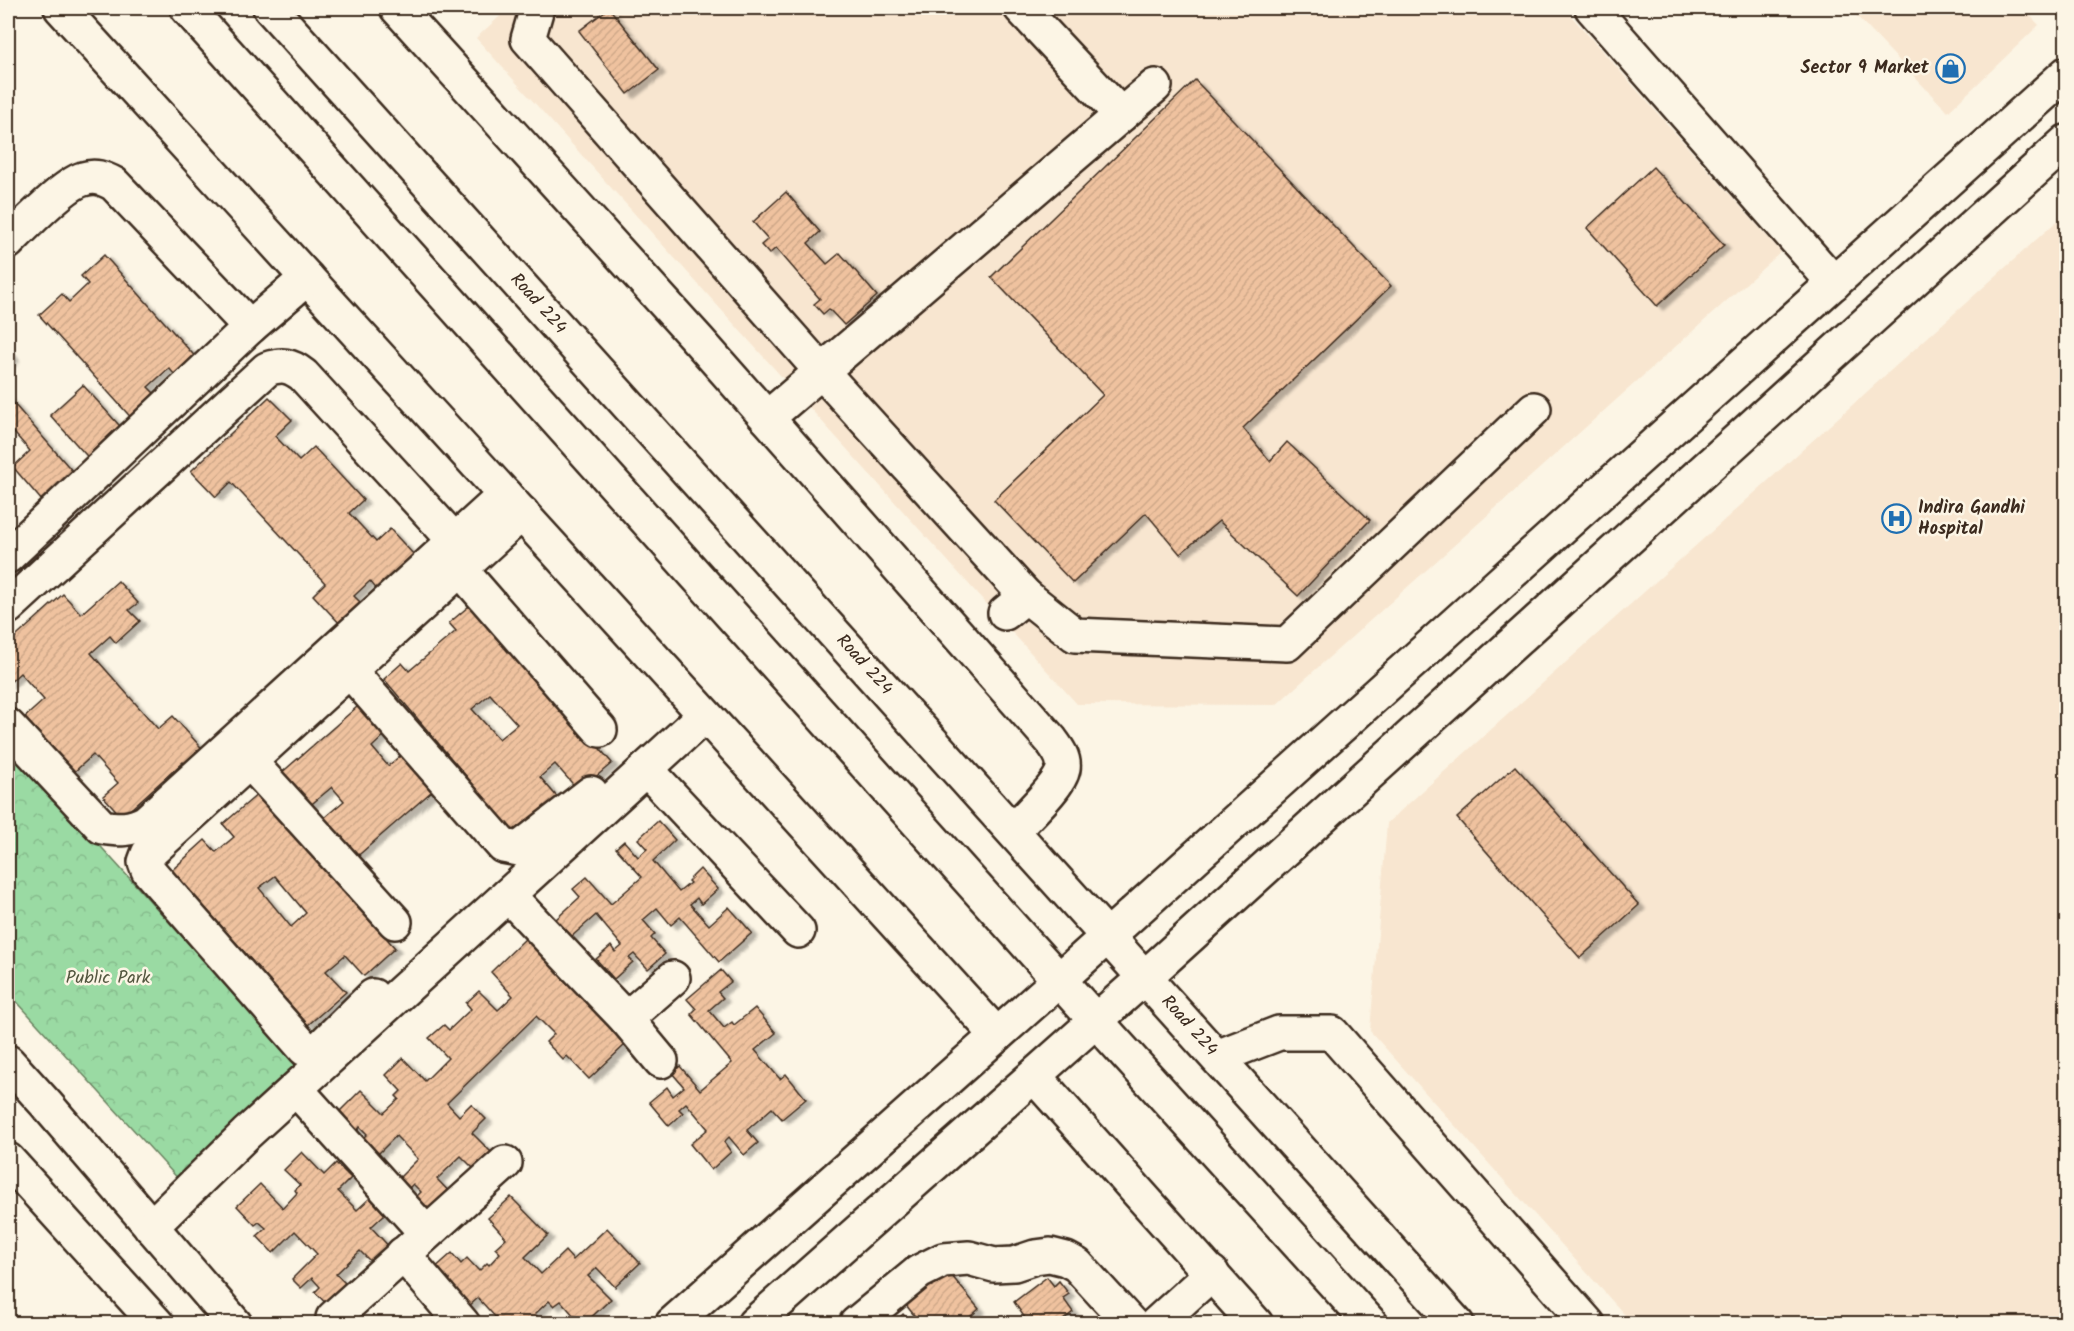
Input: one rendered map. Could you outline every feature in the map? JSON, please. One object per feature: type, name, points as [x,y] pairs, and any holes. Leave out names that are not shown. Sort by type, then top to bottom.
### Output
[{"type":"street","points":[[62,8],[997,1035]]},
{"type":"street","points":[[187,8],[1059,980],[1371,1323]]},
{"type":"street","name":"Road 224","points":[[270,8],[1457,1323]]},
{"type":"street","points":[[397,8],[767,418],[1051,740],[1061,754],[1064,768],[1057,782],[1013,831]]},
{"type":"street","points":[[537,8],[528,39],[822,372],[1016,604],[1075,634],[1287,644],[1534,409]]},
{"type":"street","points":[[1020,8],[1121,115]]},
{"type":"street","points":[[1592,8],[1834,283]]},
{"type":"street","points":[[672,1323],[1059,980],[2067,74]]},
{"type":"street","points":[[767,418],[1155,86]]},
{"type":"street","points":[[754,1323],[1145,977],[2067,142]]},
{"type":"street","points":[[8,242],[68,187],[81,179],[104,178],[114,184],[250,327]]},
{"type":"street","points":[[8,556],[250,327],[307,278]]},
{"type":"street","points":[[8,607],[267,369],[280,365],[292,367],[303,375],[458,555],[600,730]]},
{"type":"street","points":[[8,726],[102,827],[121,831],[132,829],[146,822],[458,555],[513,504]]},
{"type":"street","points":[[373,996],[321,1047],[313,1051],[305,1049],[148,870],[146,862],[148,854],[349,670],[458,555]]},
{"type":"street","points":[[349,670],[503,846],[519,849],[602,784]]},
{"type":"street","points":[[151,1227],[296,1089],[705,714]]},
{"type":"street","points":[[249,761],[395,922]]},
{"type":"street","points":[[646,769],[798,931]]},
{"type":"street","points":[[508,895],[626,1019],[661,1061]]},
{"type":"street","points":[[626,1019],[672,978]]},
{"type":"street","points":[[1217,1057],[1279,1033],[1332,1033],[1588,1323]]},
{"type":"street","points":[[8,1062],[235,1323]]},
{"type":"street","points":[[1034,1076],[1256,1323]]},
{"type":"street","points":[[296,1089],[415,1244],[463,1323]]},
{"type":"street","points":[[8,1160],[157,1323]]},
{"type":"street","points":[[333,1318],[505,1163]]},
{"type":"street","points":[[856,1323],[919,1272],[943,1260],[969,1258],[994,1265],[1014,1264],[1035,1257],[1050,1256],[1066,1259],[1077,1265],[1131,1323]]},
{"type":"street","points":[[1156,1323],[1212,1273]]},
{"type":"shaded area","points":[[509,8],[1564,8],[1781,252],[1276,705],[1077,704],[476,38]]},
{"type":"shaded area","name":"Sector 9 Market","points":[[1849,8],[2023,8],[2039,25],[1948,112]]},
{"type":"shaded area","name":"Indira Gandhi Hospital","points":[[2066,213],[2066,1323],[1632,1323],[1370,1031],[1387,823]]},
{"type":"green space","name":"Public Park","points":[[8,744],[302,1069],[182,1183],[8,992]]},
{"type":"building","points":[[609,8],[659,70],[628,94],[579,31]]},
{"type":"building","points":[[1195,80],[1391,286],[1243,428],[1270,461],[1287,442],[1370,520],[1298,596],[1219,521],[1180,554],[1146,513],[1073,583],[994,500],[1103,395],[991,277]]},
{"type":"building","points":[[1653,167],[1724,245],[1657,306],[1587,228]]},
{"type":"building","points":[[786,192],[820,232],[808,243],[827,264],[840,253],[877,296],[844,325],[829,309],[823,314],[814,304],[820,299],[776,248],[769,254],[761,245],[768,239],[753,222]]},
{"type":"building","points":[[104,255],[200,362],[180,381],[169,368],[148,387],[160,399],[135,422],[39,315],[62,294],[69,302],[88,284],[81,276]]},
{"type":"building","points":[[8,350],[13,357],[8,363]]},
{"type":"building","points":[[83,385],[127,434],[94,464],[50,415]]},
{"type":"building","points":[[8,397],[81,481],[49,509],[13,467],[30,451],[8,426]]},
{"type":"building","points":[[269,397],[292,420],[275,436],[299,461],[314,447],[363,500],[349,513],[376,542],[390,529],[415,556],[378,591],[370,581],[354,596],[363,605],[341,625],[313,595],[325,583],[231,482],[216,497],[191,471]]},
{"type":"building","points":[[118,581],[138,603],[129,610],[140,621],[116,643],[110,636],[91,653],[158,729],[173,716],[207,754],[190,770],[183,762],[122,817],[103,796],[118,783],[93,755],[73,773],[24,718],[44,700],[20,673],[8,684],[8,644],[63,594],[81,614]]},
{"type":"building","points":[[475,601],[612,763],[579,791],[555,764],[540,777],[564,805],[521,841],[384,679],[402,663],[409,671],[456,631],[449,623]],"holes":[[[490,694],[517,724],[499,739],[472,709]]]},
{"type":"building","points":[[365,700],[391,729],[372,747],[388,766],[408,749],[439,785],[353,860],[319,822],[344,801],[332,787],[307,808],[279,775]]},
{"type":"building","points":[[1515,766],[1639,905],[1580,958],[1457,818]]},
{"type":"building","points":[[259,793],[395,948],[364,976],[345,955],[326,971],[346,992],[308,1025],[172,870],[205,840],[216,852],[234,837],[223,824]],"holes":[[[275,876],[306,913],[291,927],[259,888]]]},
{"type":"building","points":[[658,821],[675,840],[653,861],[679,892],[690,883],[688,881],[700,869],[718,889],[701,904],[697,898],[690,904],[709,925],[729,907],[752,933],[719,962],[680,917],[671,925],[657,908],[643,920],[655,934],[651,938],[665,954],[648,969],[634,954],[629,958],[633,962],[614,979],[596,959],[611,946],[615,952],[622,946],[596,915],[571,937],[556,919],[580,897],[573,889],[587,877],[611,904],[642,877],[616,848],[624,841],[638,857],[647,849],[638,839]]},
{"type":"building","points":[[527,937],[628,1042],[589,1079],[567,1056],[563,1060],[546,1042],[554,1034],[536,1016],[447,1103],[459,1116],[471,1104],[486,1119],[472,1133],[495,1156],[478,1173],[461,1156],[437,1179],[456,1199],[436,1218],[416,1197],[421,1192],[413,1184],[403,1194],[393,1184],[418,1159],[396,1136],[374,1158],[359,1142],[367,1134],[360,1127],[357,1131],[339,1112],[361,1090],[384,1113],[399,1099],[396,1096],[401,1091],[386,1075],[403,1058],[425,1081],[448,1058],[429,1038],[444,1025],[449,1030],[471,1009],[466,1003],[479,991],[498,1010],[513,996],[491,972]]},
{"type":"building","points":[[721,970],[731,982],[718,992],[723,998],[709,1010],[724,1028],[732,1022],[734,1025],[755,1008],[776,1033],[755,1050],[780,1079],[786,1074],[806,1099],[782,1119],[772,1108],[747,1130],[758,1143],[744,1155],[729,1137],[724,1142],[731,1152],[711,1170],[690,1144],[708,1129],[686,1103],[679,1109],[683,1113],[669,1126],[649,1102],[667,1087],[673,1096],[684,1087],[672,1073],[680,1066],[700,1090],[732,1063],[691,1014],[696,1009],[687,999]]},
{"type":"building","points":[[302,1152],[324,1175],[336,1163],[351,1178],[338,1191],[357,1210],[370,1198],[385,1214],[371,1227],[393,1251],[376,1267],[360,1251],[336,1274],[355,1293],[335,1313],[315,1292],[320,1287],[312,1278],[301,1288],[292,1279],[317,1254],[295,1231],[273,1253],[257,1236],[266,1228],[259,1222],[255,1225],[237,1206],[260,1184],[283,1208],[297,1193],[295,1190],[300,1185],[284,1170]]},
{"type":"building","points":[[511,1197],[548,1235],[525,1257],[541,1274],[565,1251],[573,1260],[607,1228],[640,1263],[615,1287],[597,1268],[588,1276],[611,1299],[584,1324],[581,1324],[561,1301],[554,1306],[549,1301],[535,1314],[542,1322],[540,1324],[497,1324],[499,1321],[478,1298],[468,1307],[433,1270],[452,1253],[461,1264],[467,1258],[479,1271],[487,1263],[489,1265],[500,1253],[495,1248],[506,1238],[488,1218]]},
{"type":"building","points":[[947,1270],[979,1309],[962,1324],[921,1324],[906,1305]]},
{"type":"building","points":[[1047,1277],[1054,1286],[1059,1281],[1069,1294],[1063,1298],[1073,1312],[1058,1324],[1029,1324],[1014,1302]]},
{"type":"building","points":[[903,1314],[911,1324],[893,1324]]},
{"type":"place","name":"Sector 9 Market","points":[[1950,68]]},
{"type":"place","name":"Indira Gandhi Hospital","points":[[1897,518]]}]
